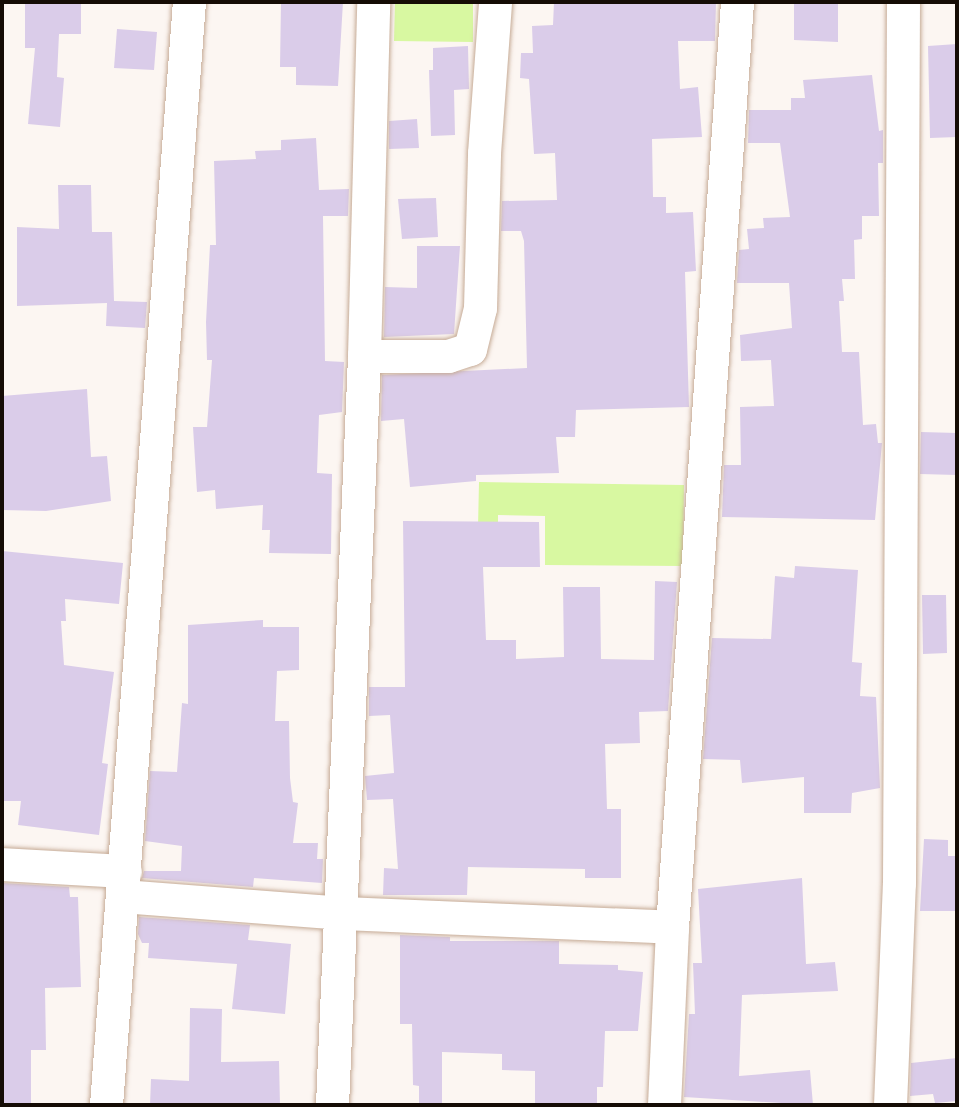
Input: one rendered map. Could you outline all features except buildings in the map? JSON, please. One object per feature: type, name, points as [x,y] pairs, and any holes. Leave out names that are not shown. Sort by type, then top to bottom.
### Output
[{"type":"street","points":[[106,1105],[189,2]]},
{"type":"street","points":[[331,1105],[343,913],[364,356],[373,2]]},
{"type":"street","points":[[364,356],[448,356],[470,349],[480,308],[484,153],[495,2]]},
{"type":"street","points":[[664,1105],[671,927],[737,2]]},
{"type":"street","points":[[890,1105],[899,883],[903,2]]},
{"type":"street","points":[[2,864],[343,913],[671,927]]},
{"type":"green space","points":[[395,2],[473,2],[473,42],[394,41]]},
{"type":"green space","points":[[479,482],[684,485],[683,566],[545,565],[545,516],[498,515],[498,527],[478,527]]}]
